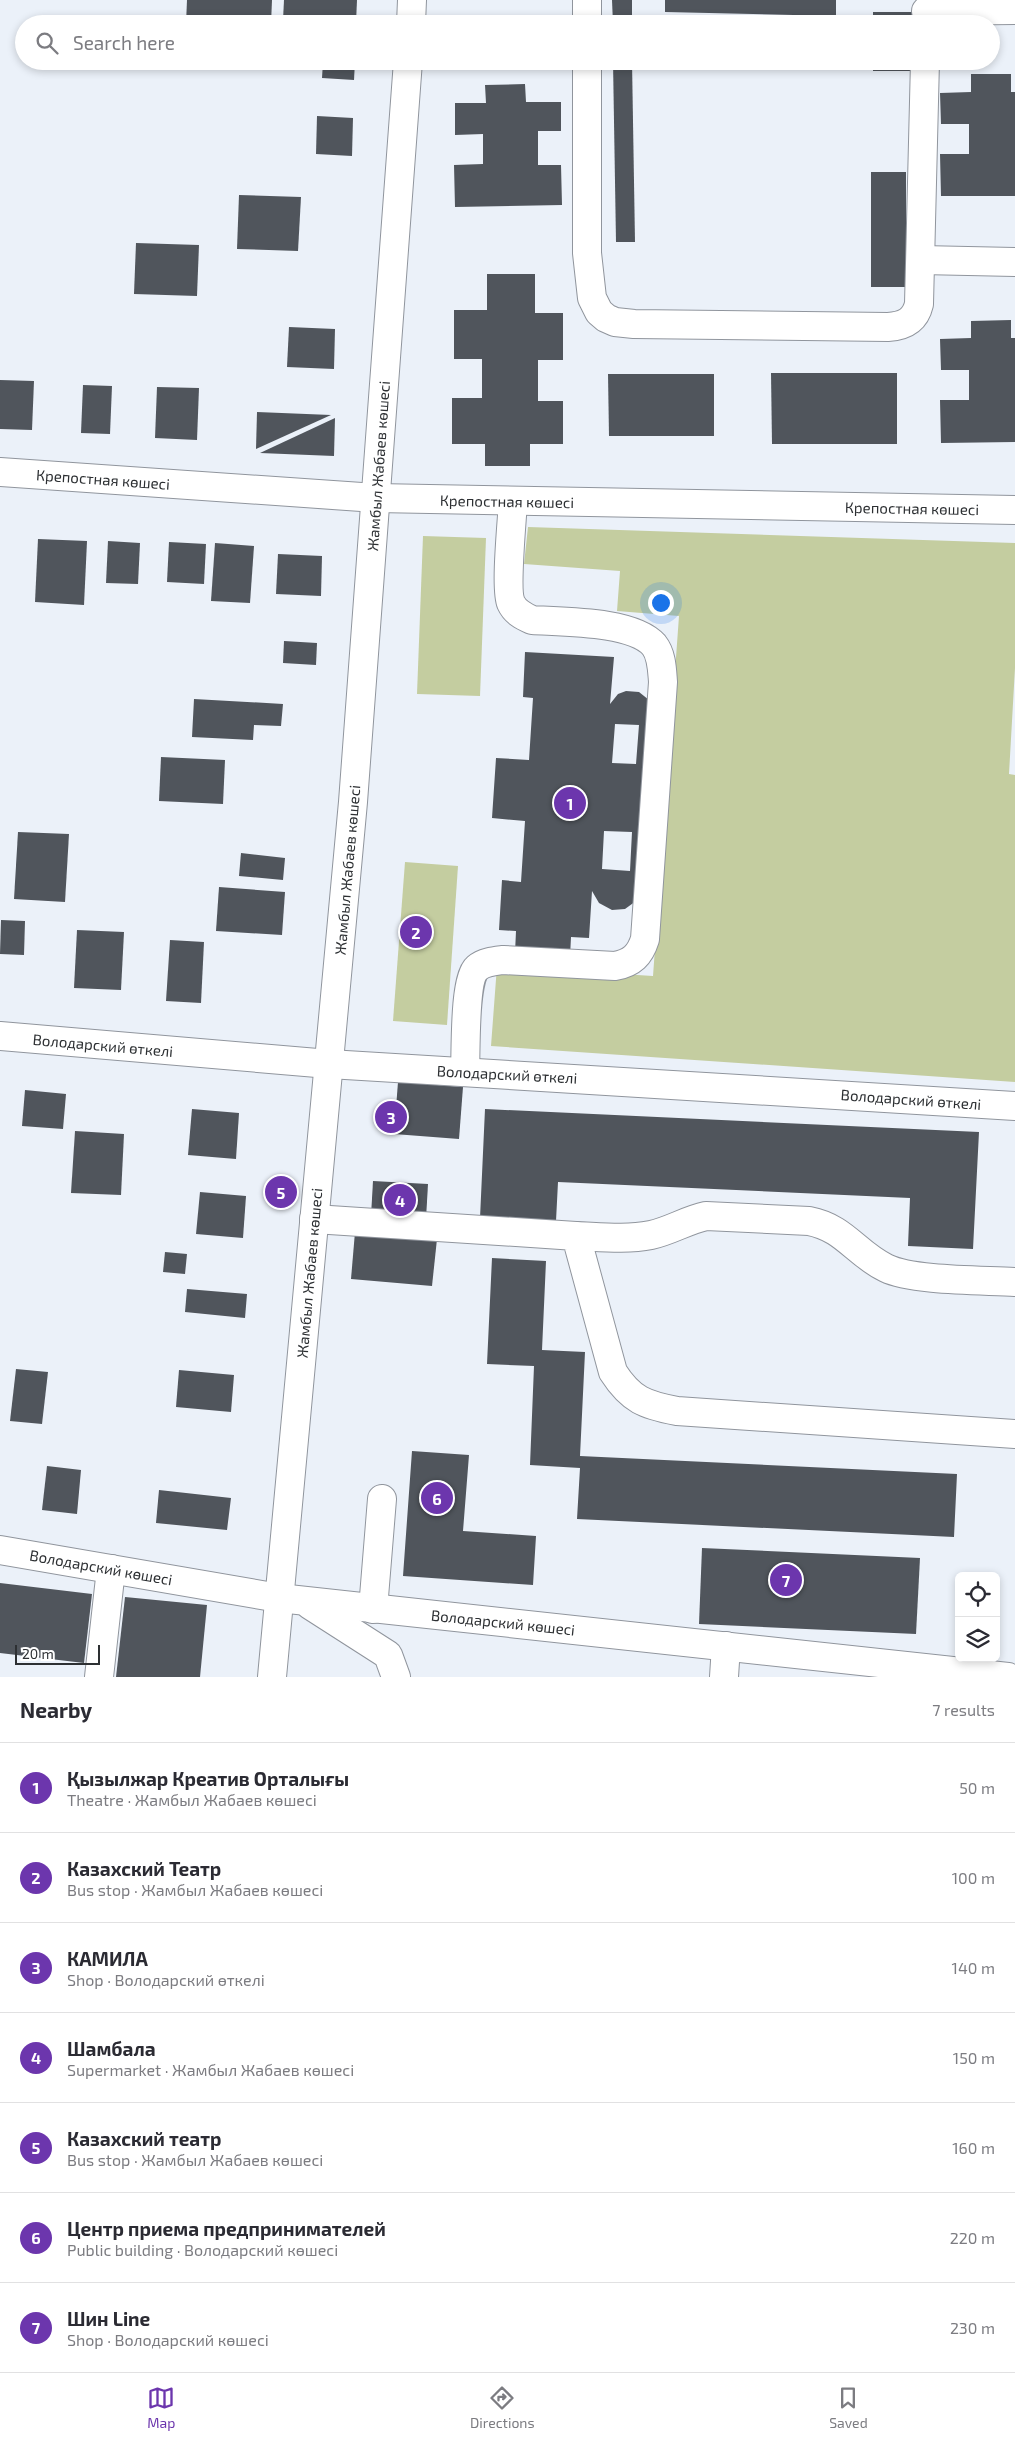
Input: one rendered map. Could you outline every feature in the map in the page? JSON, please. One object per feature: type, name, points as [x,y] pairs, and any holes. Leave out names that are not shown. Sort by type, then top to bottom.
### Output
[{"type":"street","points":[[411,15],[412,0]]},
{"type":"street","points":[[587,0],[587,15]]},
{"type":"street","points":[[926,12],[1015,10]]},
{"type":"street","name":"Жамбыл Жабаев көшесі","points":[[272,1677],[291,1600],[314,1219],[353,802],[407,70]]},
{"type":"street","points":[[587,70],[589,278],[595,306],[606,318],[615,322],[634,324],[897,326],[912,319],[917,312],[921,260],[925,70]]},
{"type":"street","points":[[921,260],[1015,262]]},
{"type":"street","name":"Крепостная көшесі","points":[[0,472],[376,498],[1015,510]]},
{"type":"street","points":[[465,1072],[468,993],[471,979],[477,968],[490,962],[503,960],[615,966],[627,964],[636,957],[645,939],[663,682],[661,661],[655,646],[642,635],[626,628],[532,620],[522,616],[515,609],[508,594],[513,501]]},
{"type":"street","name":"Володарский өткелі","points":[[0,1036],[329,1064],[1015,1106]]},
{"type":"street","points":[[314,1219],[629,1238],[652,1235],[690,1220],[706,1216],[809,1220],[825,1224],[841,1233],[869,1259],[888,1269],[910,1275],[1015,1282]]},
{"type":"street","points":[[576,1236],[613,1372],[622,1386],[634,1398],[653,1406],[677,1411],[1015,1434]]},
{"type":"street","points":[[373,1608],[382,1500]]},
{"type":"street","name":"Володарский көшесі","points":[[0,1550],[291,1600],[1008,1677]]},
{"type":"street","points":[[98,1677],[110,1569]]},
{"type":"street","points":[[291,1600],[388,1654],[396,1677]]},
{"type":"street","points":[[724,1677],[726,1646]]},
{"type":"green space","points":[[528,527],[1015,543],[1015,668],[1009,774],[1015,775],[1015,1082],[491,1046],[497,966],[653,976],[679,616],[617,611],[620,571],[524,564]]},
{"type":"green space","points":[[423,536],[486,538],[480,696],[417,694]]},
{"type":"green space","points":[[405,862],[458,866],[447,1025],[393,1021]]},
{"type":"building","points":[[187,0],[272,0],[271,15],[186,15]]},
{"type":"building","points":[[284,0],[357,0],[356,15],[283,15]]},
{"type":"building","points":[[612,0],[632,0],[632,15],[613,15]]},
{"type":"building","points":[[665,0],[836,0],[836,15],[665,12]]},
{"type":"building","points":[[873,12],[912,12],[912,15],[873,15]]},
{"type":"building","points":[[322,70],[355,70],[354,80],[322,78]]},
{"type":"building","points":[[613,70],[632,70],[635,242],[616,242]]},
{"type":"building","points":[[873,70],[912,70],[912,71]]},
{"type":"building","points":[[971,74],[1011,74],[1011,92],[1015,92],[1015,196],[941,196],[940,154],[969,154],[969,124],[941,124],[940,93],[971,92]]},
{"type":"building","points":[[525,84],[526,102],[561,102],[561,131],[538,131],[538,165],[561,165],[562,205],[455,207],[454,165],[483,164],[483,134],[455,135],[455,103],[486,103],[485,85]]},
{"type":"building","points":[[317,116],[353,118],[352,156],[316,154]]},
{"type":"building","points":[[871,172],[906,172],[906,287],[871,287]]},
{"type":"building","points":[[239,195],[301,197],[298,251],[237,249]]},
{"type":"building","points":[[136,243],[199,245],[197,296],[134,294]]},
{"type":"building","points":[[487,274],[535,274],[535,313],[563,313],[563,360],[538,360],[538,401],[563,401],[563,444],[530,444],[530,466],[485,466],[485,444],[452,444],[452,398],[482,398],[482,359],[454,359],[454,310],[487,310]]},
{"type":"building","points":[[1011,320],[1011,338],[1015,338],[1015,442],[941,443],[940,400],[969,400],[969,370],[941,370],[940,339],[971,338],[971,321]]},
{"type":"building","points":[[289,327],[335,329],[334,369],[287,367]]},
{"type":"building","points":[[771,373],[897,373],[897,444],[772,444]]},
{"type":"building","points":[[608,374],[714,374],[714,436],[609,436]]},
{"type":"building","points":[[0,380],[34,381],[32,430],[0,429]]},
{"type":"building","points":[[83,385],[112,386],[110,434],[81,433]]},
{"type":"building","points":[[157,387],[199,388],[197,440],[155,438]]},
{"type":"building","points":[[257,412],[331,415],[256,449]]},
{"type":"building","points":[[335,418],[334,456],[260,453]]},
{"type":"building","points":[[38,539],[87,541],[84,605],[35,602]]},
{"type":"building","points":[[108,541],[140,543],[138,584],[106,583]]},
{"type":"building","points":[[169,542],[206,544],[204,584],[167,582]]},
{"type":"building","points":[[215,543],[254,546],[250,603],[211,601]]},
{"type":"building","points":[[278,554],[322,556],[321,596],[276,594]]},
{"type":"building","points":[[284,641],[317,643],[316,665],[283,663]]},
{"type":"building","points":[[525,652],[614,657],[610,704],[618,694],[626,691],[639,692],[649,700],[636,901],[625,909],[612,910],[599,903],[592,891],[589,938],[571,937],[570,957],[515,953],[516,931],[499,930],[502,880],[521,882],[525,821],[492,818],[496,758],[529,760],[533,698],[523,697]],"holes":[[[615,724],[639,725],[636,764],[612,763]],[[604,831],[632,832],[630,871],[602,869]]]},
{"type":"building","points":[[194,699],[283,704],[281,726],[254,725],[253,740],[192,737]]},
{"type":"building","points":[[161,757],[225,760],[223,804],[159,801]]},
{"type":"building","points":[[18,832],[69,834],[65,902],[14,899]]},
{"type":"building","points":[[241,853],[285,858],[283,880],[239,876]]},
{"type":"building","points":[[219,887],[285,892],[282,935],[216,931]]},
{"type":"building","points":[[1,920],[25,921],[24,955],[0,954]]},
{"type":"building","points":[[77,930],[124,932],[121,990],[74,988]]},
{"type":"building","points":[[170,940],[204,942],[201,1003],[166,1001]]},
{"type":"building","points":[[398,1082],[463,1087],[459,1139],[394,1134]]},
{"type":"building","points":[[25,1090],[66,1094],[63,1129],[22,1126]]},
{"type":"building","points":[[192,1109],[239,1113],[236,1159],[188,1155]]},
{"type":"building","points":[[485,1109],[979,1132],[973,1249],[908,1246],[910,1198],[558,1182],[556,1221],[480,1218]]},
{"type":"building","points":[[75,1131],[124,1134],[121,1195],[71,1193]]},
{"type":"building","points":[[373,1181],[428,1184],[426,1219],[371,1216]]},
{"type":"building","points":[[200,1192],[246,1196],[243,1238],[196,1234]]},
{"type":"building","points":[[355,1232],[437,1239],[432,1286],[351,1279]]},
{"type":"building","points":[[165,1252],[187,1254],[185,1274],[163,1272]]},
{"type":"building","points":[[492,1258],[546,1261],[542,1350],[585,1352],[580,1456],[957,1474],[954,1537],[577,1519],[580,1468],[530,1465],[534,1366],[487,1364]]},
{"type":"building","points":[[187,1289],[247,1294],[245,1318],[185,1312]]},
{"type":"building","points":[[16,1369],[48,1372],[42,1424],[10,1421]]},
{"type":"building","points":[[179,1370],[234,1375],[231,1412],[176,1407]]},
{"type":"building","points":[[412,1451],[469,1455],[463,1531],[536,1536],[533,1585],[403,1576]]},
{"type":"building","points":[[47,1466],[81,1470],[77,1514],[42,1510]]},
{"type":"building","points":[[159,1490],[231,1498],[227,1530],[156,1523]]},
{"type":"building","points":[[702,1548],[920,1558],[916,1634],[699,1624]]},
{"type":"building","points":[[0,1583],[92,1594],[84,1663],[0,1653]]},
{"type":"building","points":[[125,1597],[207,1605],[200,1677],[116,1677]]},
{"type":"place","name":"Қызылжар Креатив Орталығы","points":[[570,803]]},
{"type":"place","name":"Казахский Театр","points":[[416,932]]},
{"type":"place","name":"КАМИЛА","points":[[391,1117]]},
{"type":"place","name":"Казахский театр","points":[[281,1192]]},
{"type":"place","name":"Шамбала","points":[[400,1200]]},
{"type":"place","name":"Центр приема предпринимателей","points":[[437,1498]]},
{"type":"place","name":"Шин Line","points":[[786,1580]]}]
